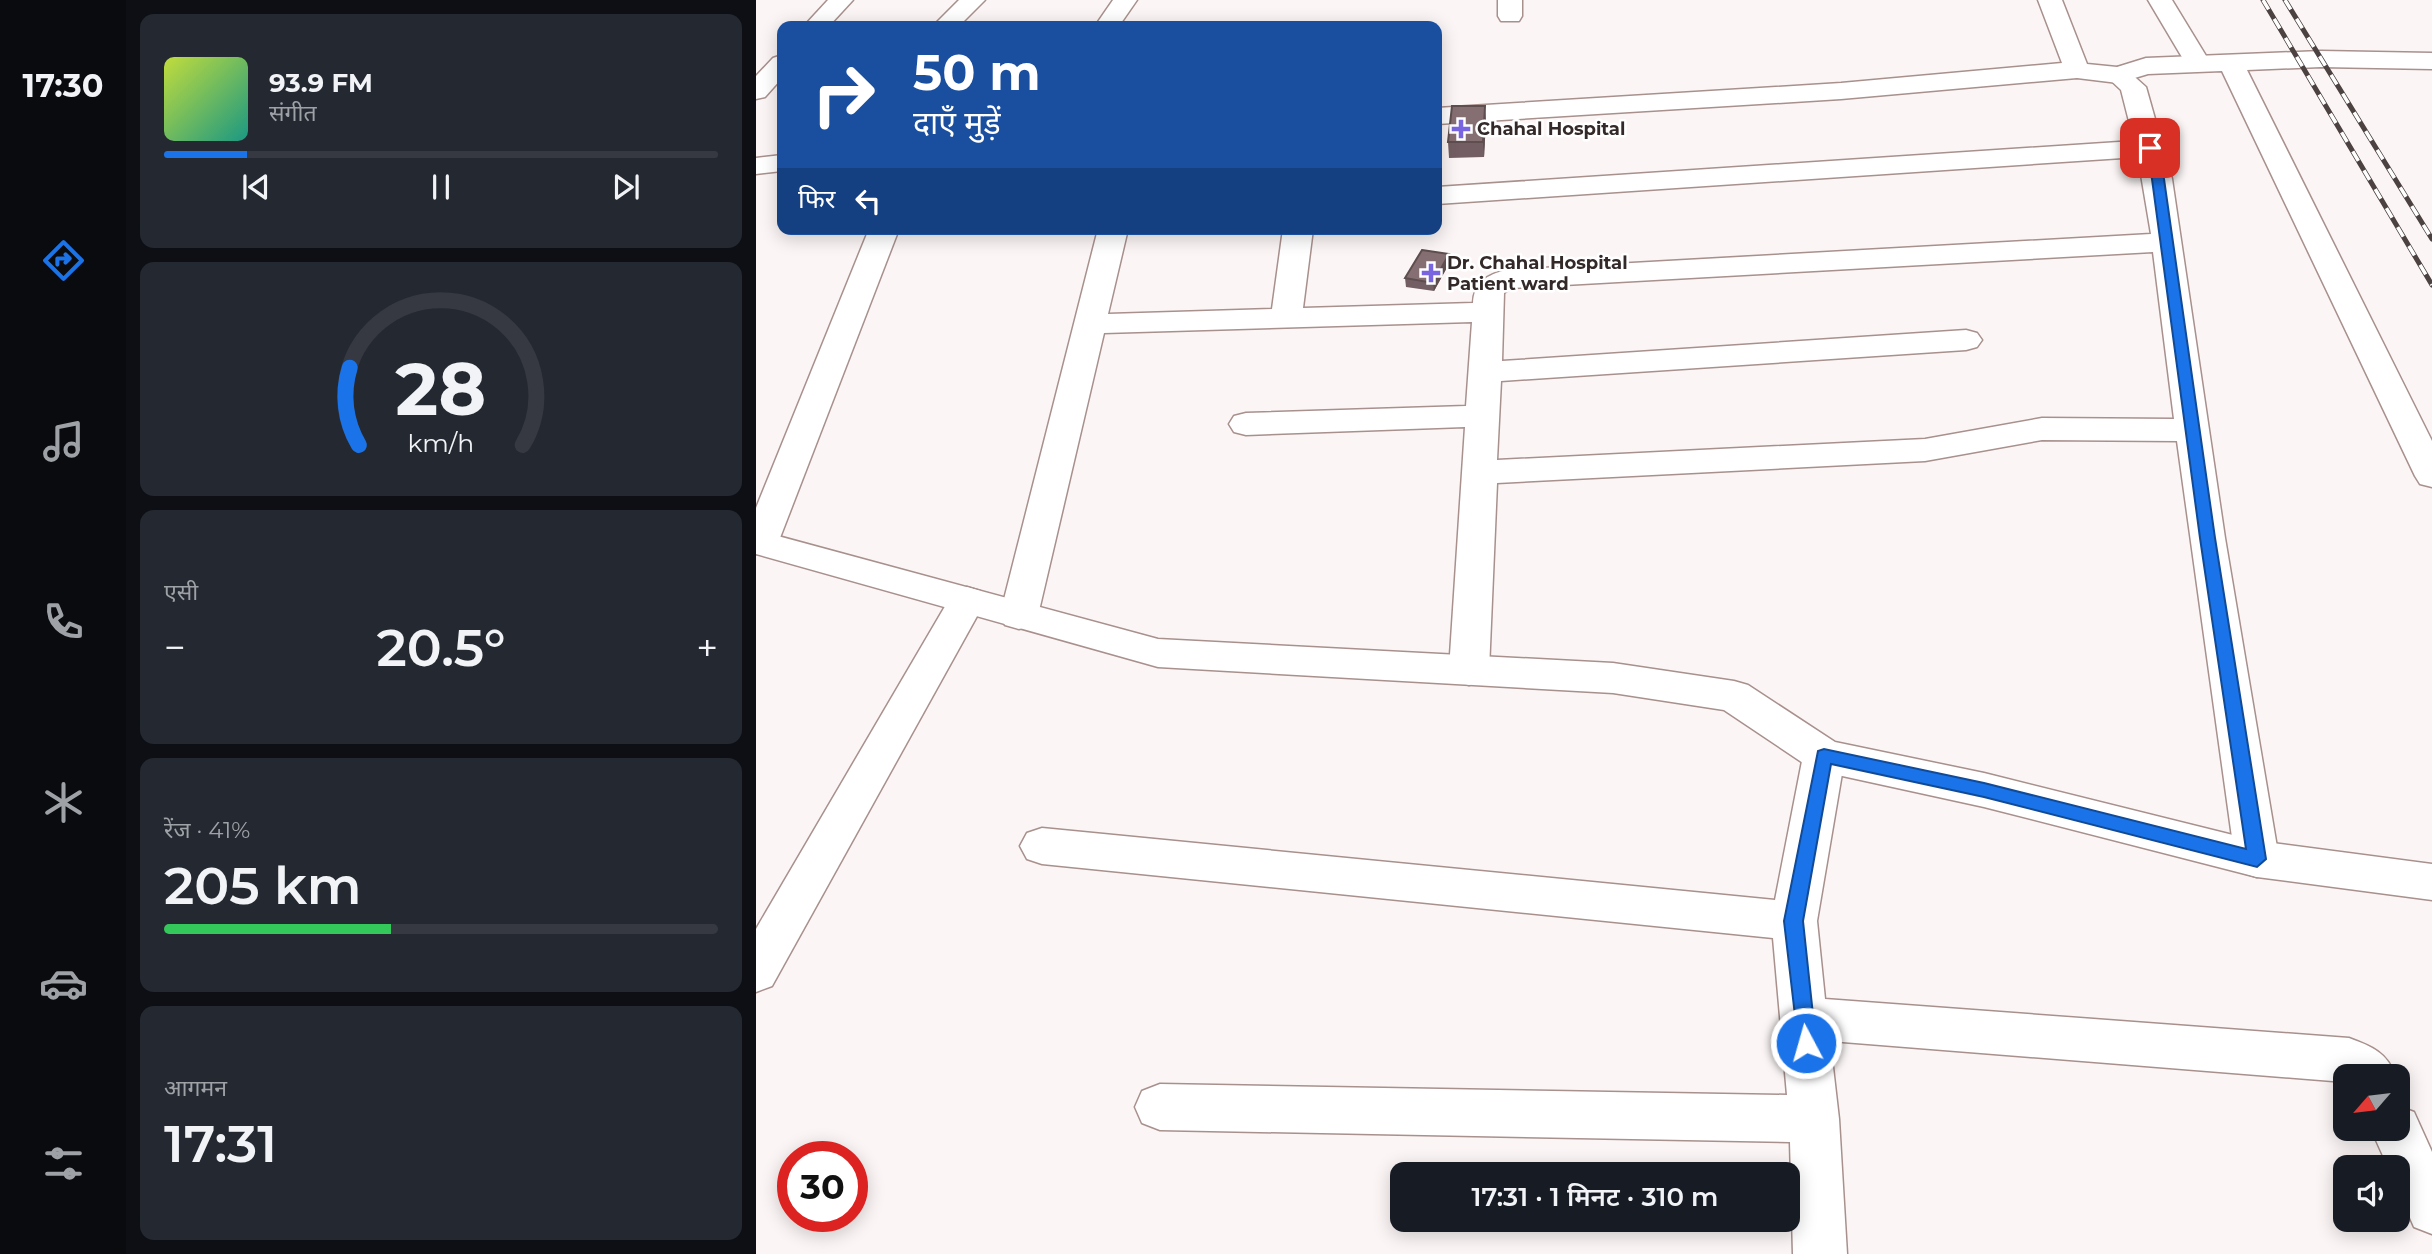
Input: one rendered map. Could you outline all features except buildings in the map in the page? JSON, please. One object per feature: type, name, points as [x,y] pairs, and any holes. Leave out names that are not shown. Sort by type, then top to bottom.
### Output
[{"type":"street","points":[[821,21],[841,0]]},
{"type":"street","points":[[950,21],[973,0]]},
{"type":"street","points":[[1110,21],[1125,0]]},
{"type":"street","points":[[2050,0],[2077,70]]},
{"type":"street","points":[[2160,0],[2198,64]]},
{"type":"street","points":[[1442,116],[1841,91],[2077,70],[2118,75],[2146,66],[2321,59],[2432,61]]},
{"type":"street","points":[[2231,63],[2432,476]]},
{"type":"street","points":[[756,91],[777,68]]},
{"type":"street","points":[[2118,75],[2133,87],[2158,179],[2192,430],[2257,859]]},
{"type":"street","points":[[1442,196],[2150,148]]},
{"type":"street","points":[[756,166],[777,164]]},
{"type":"street","points":[[882,235],[758,542],[1158,653],[1613,677],[1734,696],[1824,756],[1984,790],[2257,859],[2432,882]]},
{"type":"street","points":[[1019,615],[1112,235]]},
{"type":"street","points":[[1286,318],[1297,235]]},
{"type":"street","points":[[1469,670],[1490,288],[1506,279],[2167,242]]},
{"type":"street","points":[[1090,324],[1488,312]]},
{"type":"street","points":[[1485,372],[1966,340]]},
{"type":"street","points":[[1246,424],[1483,416]]},
{"type":"street","points":[[1480,472],[1925,450],[2042,429],[2192,430]]},
{"type":"street","points":[[756,972],[967,600]]},
{"type":"street","points":[[1820,1254],[1814,1119],[1794,921],[1824,756]]},
{"type":"street","points":[[1042,846],[1794,921]]},
{"type":"street","points":[[1803,1018],[2349,1060],[2358,1064]]},
{"type":"street","points":[[1160,1107],[1814,1119]]},
{"type":"street","points":[[2401,1141],[2432,1209]]},
{"type":"railway","points":[[2263,0],[2432,285]]},
{"type":"railway","points":[[2285,0],[2432,239]]},
{"type":"place","name":"Chahal Hospital","points":[[1461,129]]},
{"type":"place","name":"Dr. Chahal Hospital Patient ward","points":[[1431,273]]},
{"type":"route","points":[[1806,1043],[1794,921],[1824,756],[1984,790],[2257,859],[2207,538],[2158,179],[2150,148]]}]
